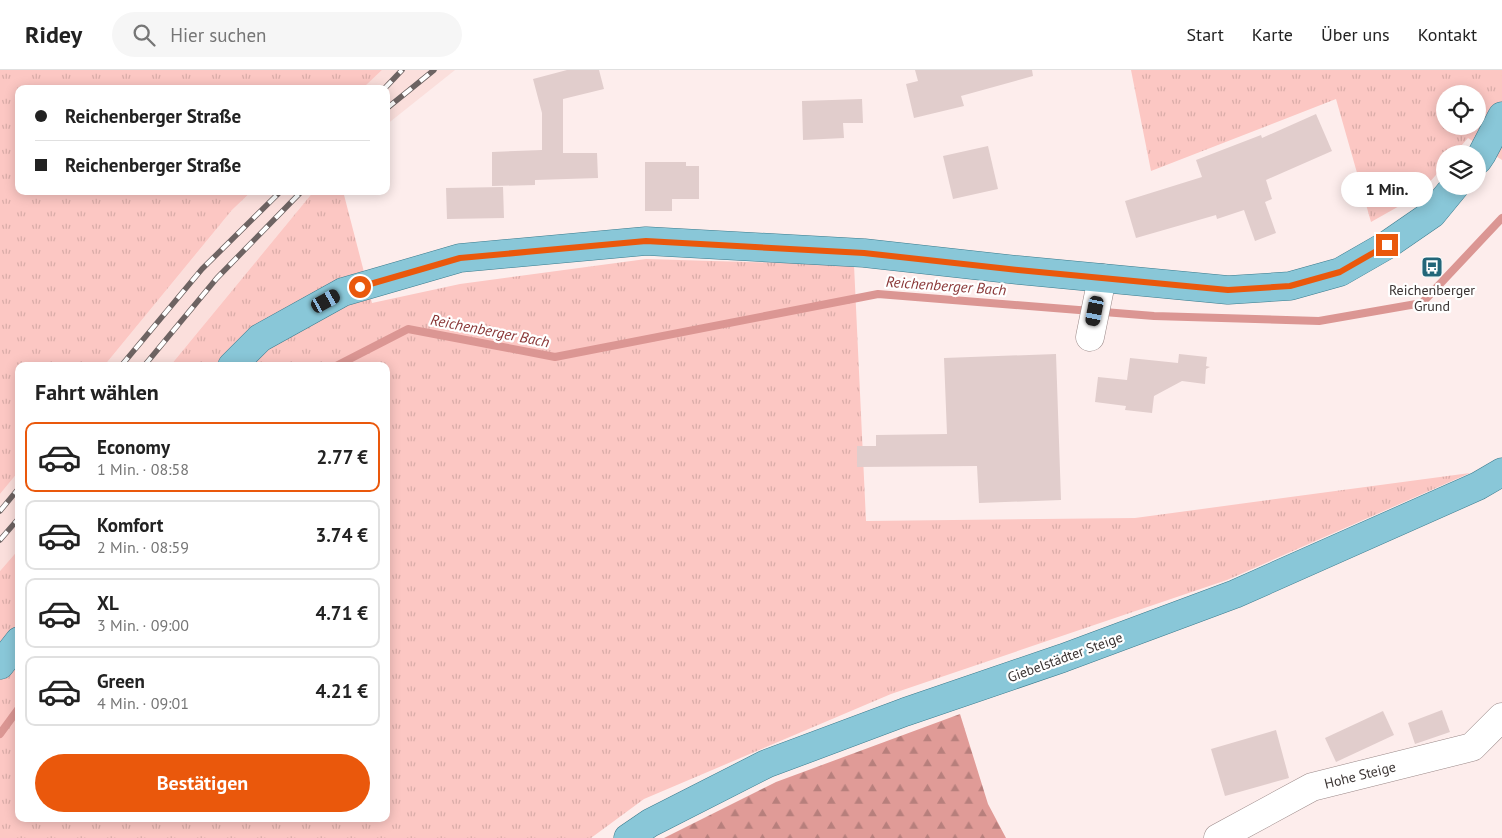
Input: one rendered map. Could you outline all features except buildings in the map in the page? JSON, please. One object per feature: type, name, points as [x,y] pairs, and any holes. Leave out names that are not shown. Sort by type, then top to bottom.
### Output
[{"type":"main road","points":[[1486,146],[1502,116]]},
{"type":"main road","points":[[236,362],[260,338],[343,292],[460,258],[646,241],[864,253],[1100,286],[1228,290],[1290,286],[1340,272],[1387,245],[1432,214],[1448,195]]},
{"type":"main road","name":"Giebelstädter Steige","points":[[628,838],[650,823],[766,764],[905,712],[1063,658],[1235,594],[1478,486],[1502,472]]},
{"type":"main road","points":[[0,665],[15,646]]},
{"type":"lane","points":[[1090,333],[1100,286]]},
{"type":"lane","name":"Hohe Steige","points":[[1218,838],[1312,786],[1472,747],[1502,717]]},
{"type":"shaded area","points":[[382,70],[455,70],[390,122],[390,85],[366,85]]},
{"type":"shaded area","points":[[248,195],[311,195],[173,362],[107,362],[232,210]]},
{"type":"shaded area","points":[[15,476],[15,554],[0,571],[0,494]]},
{"type":"green space","points":[[0,70],[382,70],[366,85],[15,85],[15,195],[248,195],[232,210],[107,362],[15,362],[15,476],[0,494]]},
{"type":"green space","points":[[1131,70],[1502,70],[1502,160],[1486,150],[1486,145],[1479,145],[1468,138],[1462,145],[1436,145],[1436,175],[1417,196],[1371,222],[1336,99],[1151,171]]},
{"type":"green space","points":[[311,195],[344,195],[372,303],[460,284],[646,259],[854,265],[866,521],[1135,518],[1470,473],[1227,580],[891,694],[644,799],[591,838],[0,838],[0,571],[15,554],[15,822],[390,822],[390,362],[173,362]]},
{"type":"green space","points":[[960,714],[988,804],[1006,838],[664,838],[776,782]]},
{"type":"waterway","name":"Reichenberger Bach","points":[[344,362],[408,329],[555,357],[878,294],[1154,316],[1319,321],[1422,303],[1502,218]]},
{"type":"waterway","name":"Reichenberger Bach","points":[[0,734],[15,713]]},
{"type":"railway","points":[[388,85],[402,70]]},
{"type":"railway","points":[[390,106],[434,70]]},
{"type":"railway","points":[[124,362],[202,269],[277,195]]},
{"type":"railway","points":[[147,362],[217,278],[298,195]]},
{"type":"railway","points":[[0,511],[15,493]]},
{"type":"railway","points":[[0,540],[15,523]]},
{"type":"place","name":"Reichenberger Grund","points":[[1432,267]]},
{"type":"route","points":[[360,287],[460,258],[646,241],[864,253],[1228,290],[1290,286],[1340,272],[1387,245]]}]
